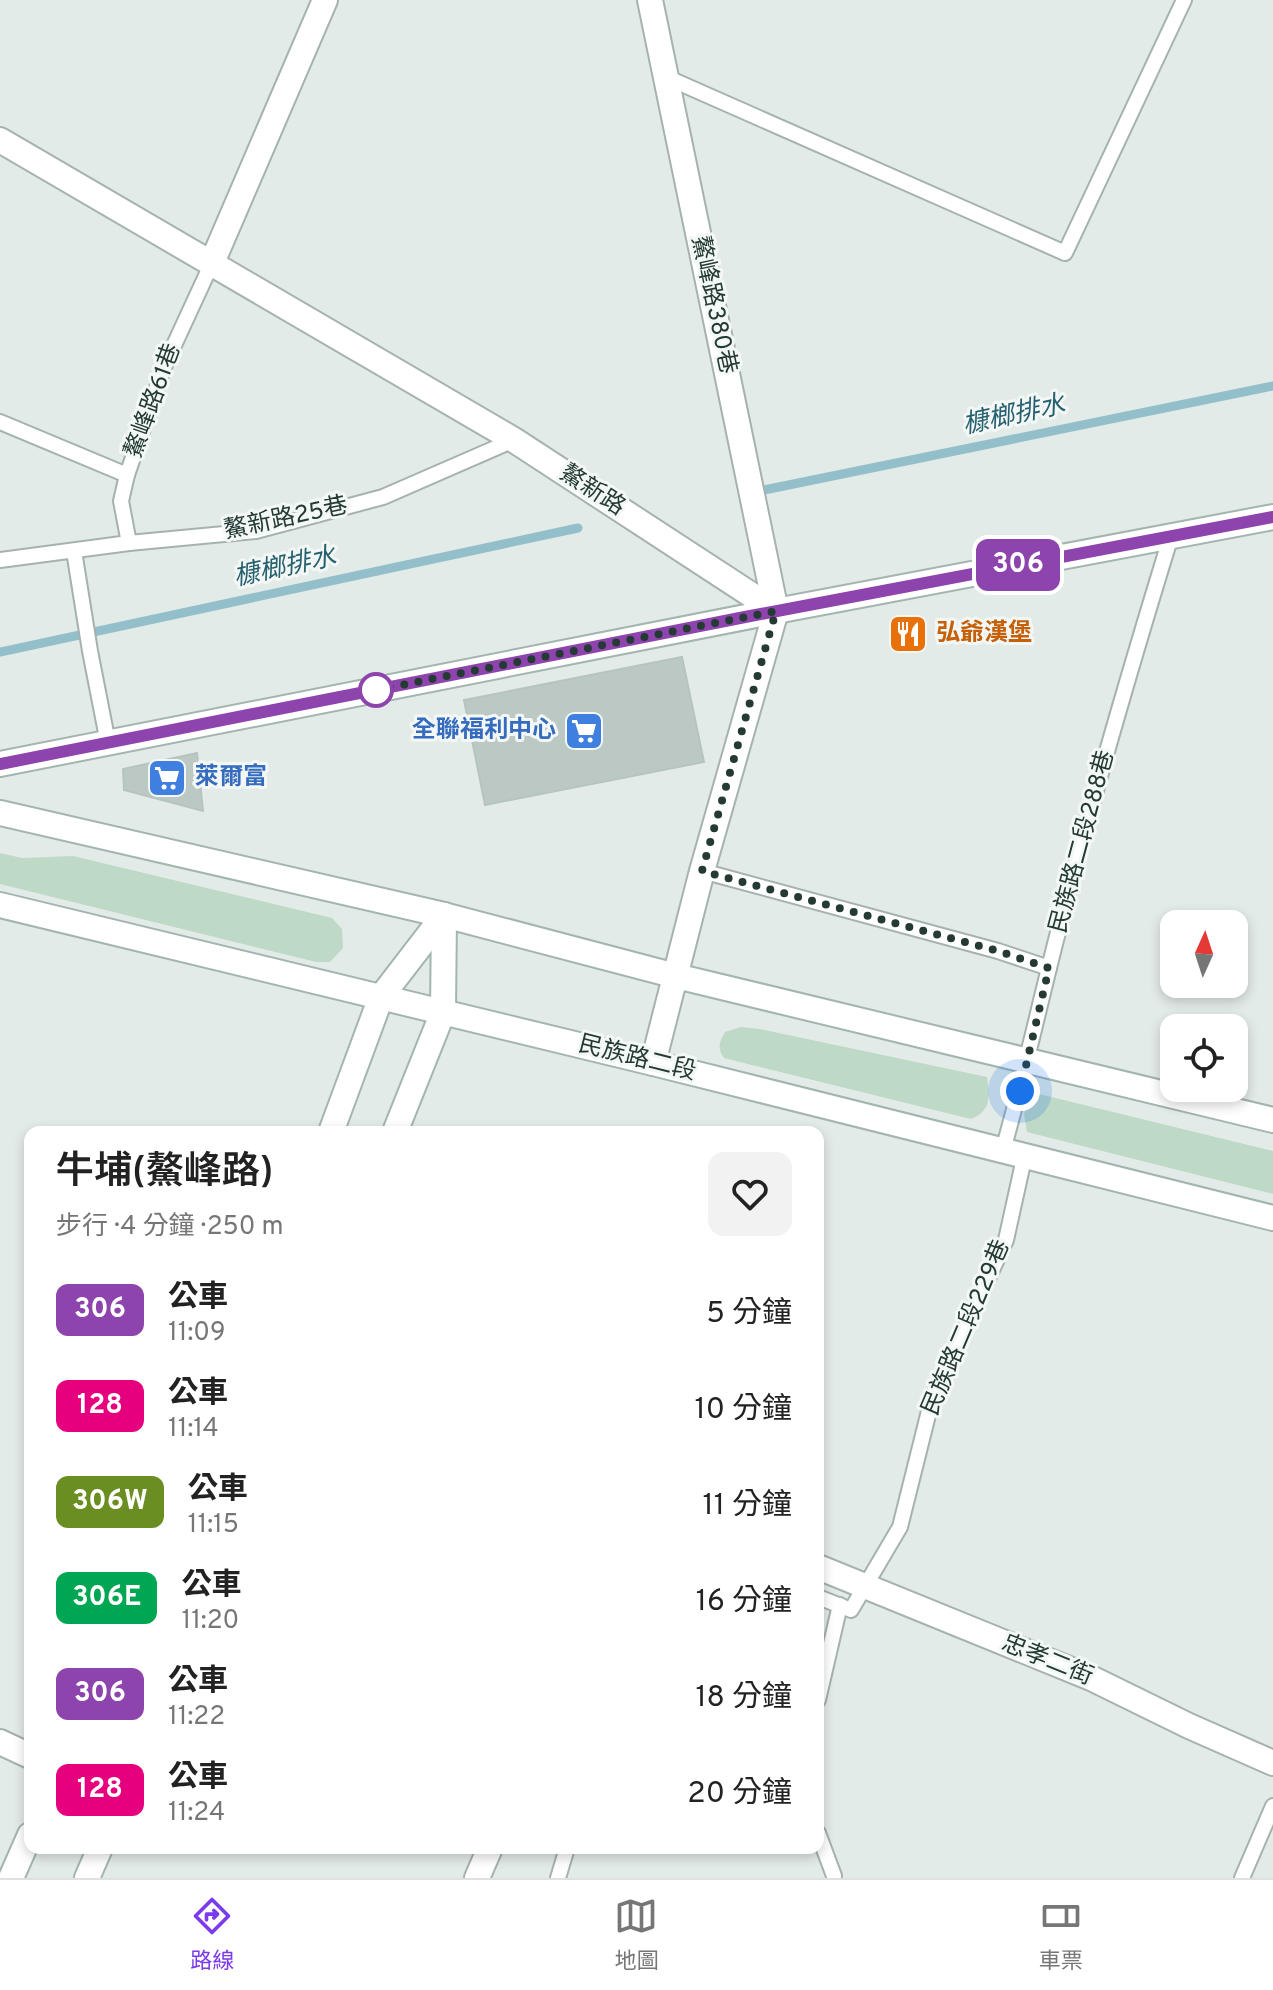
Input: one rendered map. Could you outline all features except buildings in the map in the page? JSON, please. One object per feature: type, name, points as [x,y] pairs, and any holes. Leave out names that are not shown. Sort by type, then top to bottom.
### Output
[{"type":"street","points":[[211,265],[325,0]]},
{"type":"street","name":"鰲峰路380巷","points":[[650,0],[776,611]]},
{"type":"street","name":"鰲新路","points":[[0,140],[514,440],[776,611]]},
{"type":"street","points":[[0,764],[1273,517]]},
{"type":"street","points":[[653,1063],[702,871],[776,611]]},
{"type":"street","points":[[0,813],[444,915],[676,976],[1273,1120]]},
{"type":"street","name":"民族路二段","points":[[0,905],[653,1063],[1273,1218]]},
{"type":"street","points":[[333,1126],[381,997],[444,915]]},
{"type":"street","points":[[397,1126],[443,1012],[444,915]]},
{"type":"street","name":"忠孝二街","points":[[824,1570],[1091,1678],[1273,1763]]},
{"type":"street","points":[[0,1742],[24,1753]]},
{"type":"street","points":[[11,1878],[24,1849]]},
{"type":"street","points":[[87,1878],[97,1854]]},
{"type":"street","points":[[477,1878],[487,1854]]},
{"type":"lane","points":[[666,77],[1065,253],[1184,0]]},
{"type":"lane","name":"鰲峰路61巷","points":[[129,543],[121,501],[127,475],[164,367],[211,265]]},
{"type":"lane","points":[[0,422],[127,475]]},
{"type":"lane","name":"鰲新路25巷","points":[[0,560],[256,531],[383,497],[514,440]]},
{"type":"lane","name":"民族路二段288巷","points":[[1014,1152],[1028,1061],[1049,968],[1118,714],[1171,536]]},
{"type":"lane","points":[[74,551],[108,743]]},
{"type":"lane","points":[[702,871],[998,951],[1049,968]]},
{"type":"lane","name":"民族路二段229巷","points":[[865,1587],[900,1527],[932,1399],[1006,1240],[1014,1152]]},
{"type":"lane","points":[[824,1599],[851,1610],[865,1587]]},
{"type":"lane","points":[[824,1674],[840,1605]]},
{"type":"lane","points":[[1242,1878],[1273,1806]]},
{"type":"lane","points":[[824,1849],[834,1876]]},
{"type":"lane","points":[[558,1878],[565,1854]]},
{"type":"green space","points":[[0,853],[22,858],[73,856],[332,918],[342,929],[343,948],[330,962],[316,962],[0,884]]},
{"type":"green space","points":[[741,1027],[987,1077],[988,1102],[978,1116],[971,1119],[724,1058],[720,1042],[725,1032]]},
{"type":"green space","points":[[1039,1094],[1273,1151],[1273,1194],[1027,1132],[1024,1114],[1031,1096]]},
{"type":"waterway","name":"槺榔排水","points":[[764,490],[1273,386]]},
{"type":"waterway","name":"槺榔排水","points":[[0,652],[578,528]]},
{"type":"bus line","name":"306","points":[[0,764],[745,617],[1273,517]]},
{"type":"place","name":"弘爺漢堡","points":[[908,634]]},
{"type":"place","name":"全聯福利中心","points":[[584,731]]},
{"type":"place","name":"萊爾富","points":[[167,778]]},
{"type":"route","points":[[376,690],[776,611],[702,871],[998,951],[1049,968],[1020,1091]]}]
